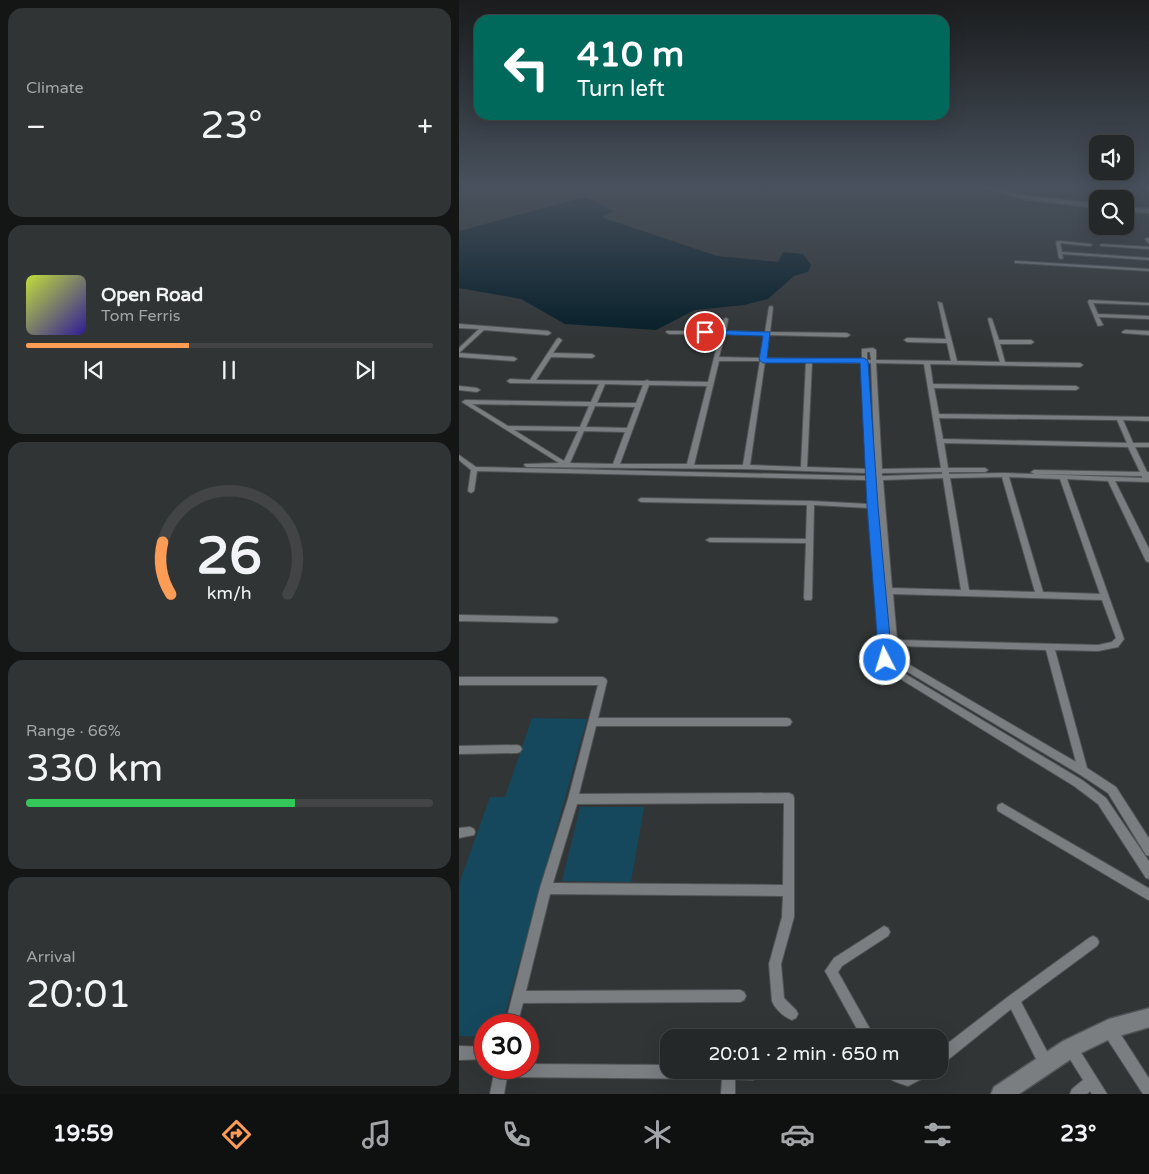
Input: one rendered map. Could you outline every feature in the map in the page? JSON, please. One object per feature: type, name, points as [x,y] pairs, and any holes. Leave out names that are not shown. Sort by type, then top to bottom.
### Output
[{"type":"main road","points":[[1001,1094],[1070,1048],[1109,1029],[1149,1017]]},
{"type":"street","points":[[1108,239],[1108,245]]},
{"type":"street","points":[[1149,239],[1147,239],[1149,244]]},
{"type":"street","points":[[1062,265],[1058,242],[1090,245]]},
{"type":"street","points":[[1103,245],[1127,245],[1149,248]]},
{"type":"street","points":[[1060,253],[1149,257]]},
{"type":"street","points":[[1141,255],[1149,257]]},
{"type":"street","points":[[1017,262],[1149,270]]},
{"type":"street","points":[[1100,325],[1091,301],[1149,304]]},
{"type":"street","points":[[940,303],[954,362]]},
{"type":"street","points":[[746,467],[771,307]]},
{"type":"street","points":[[1095,315],[1149,318]]},
{"type":"street","points":[[990,318],[1003,363]]},
{"type":"street","points":[[690,466],[727,319]]},
{"type":"street","points":[[459,326],[548,333]]},
{"type":"street","points":[[459,353],[483,328]]},
{"type":"street","points":[[669,332],[847,334]]},
{"type":"street","points":[[1125,332],[1149,333]]},
{"type":"street","points":[[532,381],[559,340]]},
{"type":"street","points":[[907,340],[949,341]]},
{"type":"street","points":[[997,342],[1031,342]]},
{"type":"street","points":[[459,353],[514,359]]},
{"type":"street","points":[[550,355],[592,356]]},
{"type":"street","points":[[717,360],[954,362],[1080,366]]},
{"type":"street","points":[[804,468],[809,360]]},
{"type":"street","points":[[869,361],[875,474],[894,660],[1112,790],[1149,851]]},
{"type":"street","points":[[927,363],[965,594]]},
{"type":"street","points":[[510,381],[711,384]]},
{"type":"street","points":[[566,465],[603,382]]},
{"type":"street","points":[[616,465],[647,382]]},
{"type":"street","points":[[930,386],[1076,388]]},
{"type":"street","points":[[459,388],[477,390]]},
{"type":"street","points":[[566,465],[465,402],[638,405]]},
{"type":"street","points":[[936,416],[1149,419]]},
{"type":"street","points":[[1119,419],[1147,477]]},
{"type":"street","points":[[507,428],[629,430]]},
{"type":"street","points":[[940,441],[1149,445]]},
{"type":"street","points":[[459,457],[472,466],[875,474],[946,472],[1147,477]]},
{"type":"street","points":[[472,466],[616,465],[804,468],[875,474]]},
{"type":"street","points":[[471,491],[472,466]]},
{"type":"street","points":[[946,472],[1063,478],[1111,479],[1147,477]]},
{"type":"street","points":[[875,474],[872,506],[885,660],[889,668],[1079,783],[1102,801],[1149,874]]},
{"type":"street","points":[[1005,475],[1039,595]]},
{"type":"street","points":[[892,643],[1098,648],[1115,645],[1119,640],[1063,478]]},
{"type":"street","points":[[1111,479],[1149,561]]},
{"type":"street","points":[[641,500],[872,506]]},
{"type":"street","points":[[809,598],[811,503]]},
{"type":"street","points":[[710,540],[809,541]]},
{"type":"street","points":[[887,592],[1104,597]]},
{"type":"street","points":[[459,618],[554,620]]},
{"type":"street","points":[[1050,647],[1083,771]]},
{"type":"street","points":[[459,681],[603,680],[573,799],[546,888],[514,1014]]},
{"type":"street","points":[[592,722],[787,722]]},
{"type":"street","points":[[459,750],[517,749]]},
{"type":"street","points":[[573,799],[789,798],[787,917],[775,964],[778,1001],[792,1014]]},
{"type":"street","points":[[1002,808],[1149,896]]},
{"type":"street","points":[[546,888],[788,891]]},
{"type":"street","points":[[864,1029],[831,971],[838,962],[884,932]]},
{"type":"street","points":[[948,1051],[1013,1000],[1093,942]]},
{"type":"street","points":[[519,997],[740,996]]},
{"type":"street","points":[[1013,1000],[1046,1064]]},
{"type":"street","points":[[1109,1029],[1149,1093]]},
{"type":"street","points":[[1070,1048],[1100,1094]]},
{"type":"street","points":[[459,1053],[474,1053]]},
{"type":"street","points":[[539,1069],[660,1071]]},
{"type":"street","points":[[497,1094],[499,1079]]},
{"type":"street","points":[[728,1094],[729,1079]]},
{"type":"street","points":[[1077,1094],[1091,1082]]},
{"type":"shaded area","points":[[459,238],[664,238],[717,256],[778,262],[783,252],[803,254],[811,265],[808,272],[794,276],[768,299],[744,305],[695,310],[656,330],[565,324],[521,299],[459,288]]},
{"type":"shaded area","points":[[532,718],[587,719],[505,1014],[474,1014],[474,1037],[459,1036],[459,884],[490,797],[505,797]]},
{"type":"shaded area","points":[[580,807],[644,807],[631,882],[562,881]]},
{"type":"route","points":[[705,332],[767,333],[763,360],[864,361],[872,506],[885,660]]}]
